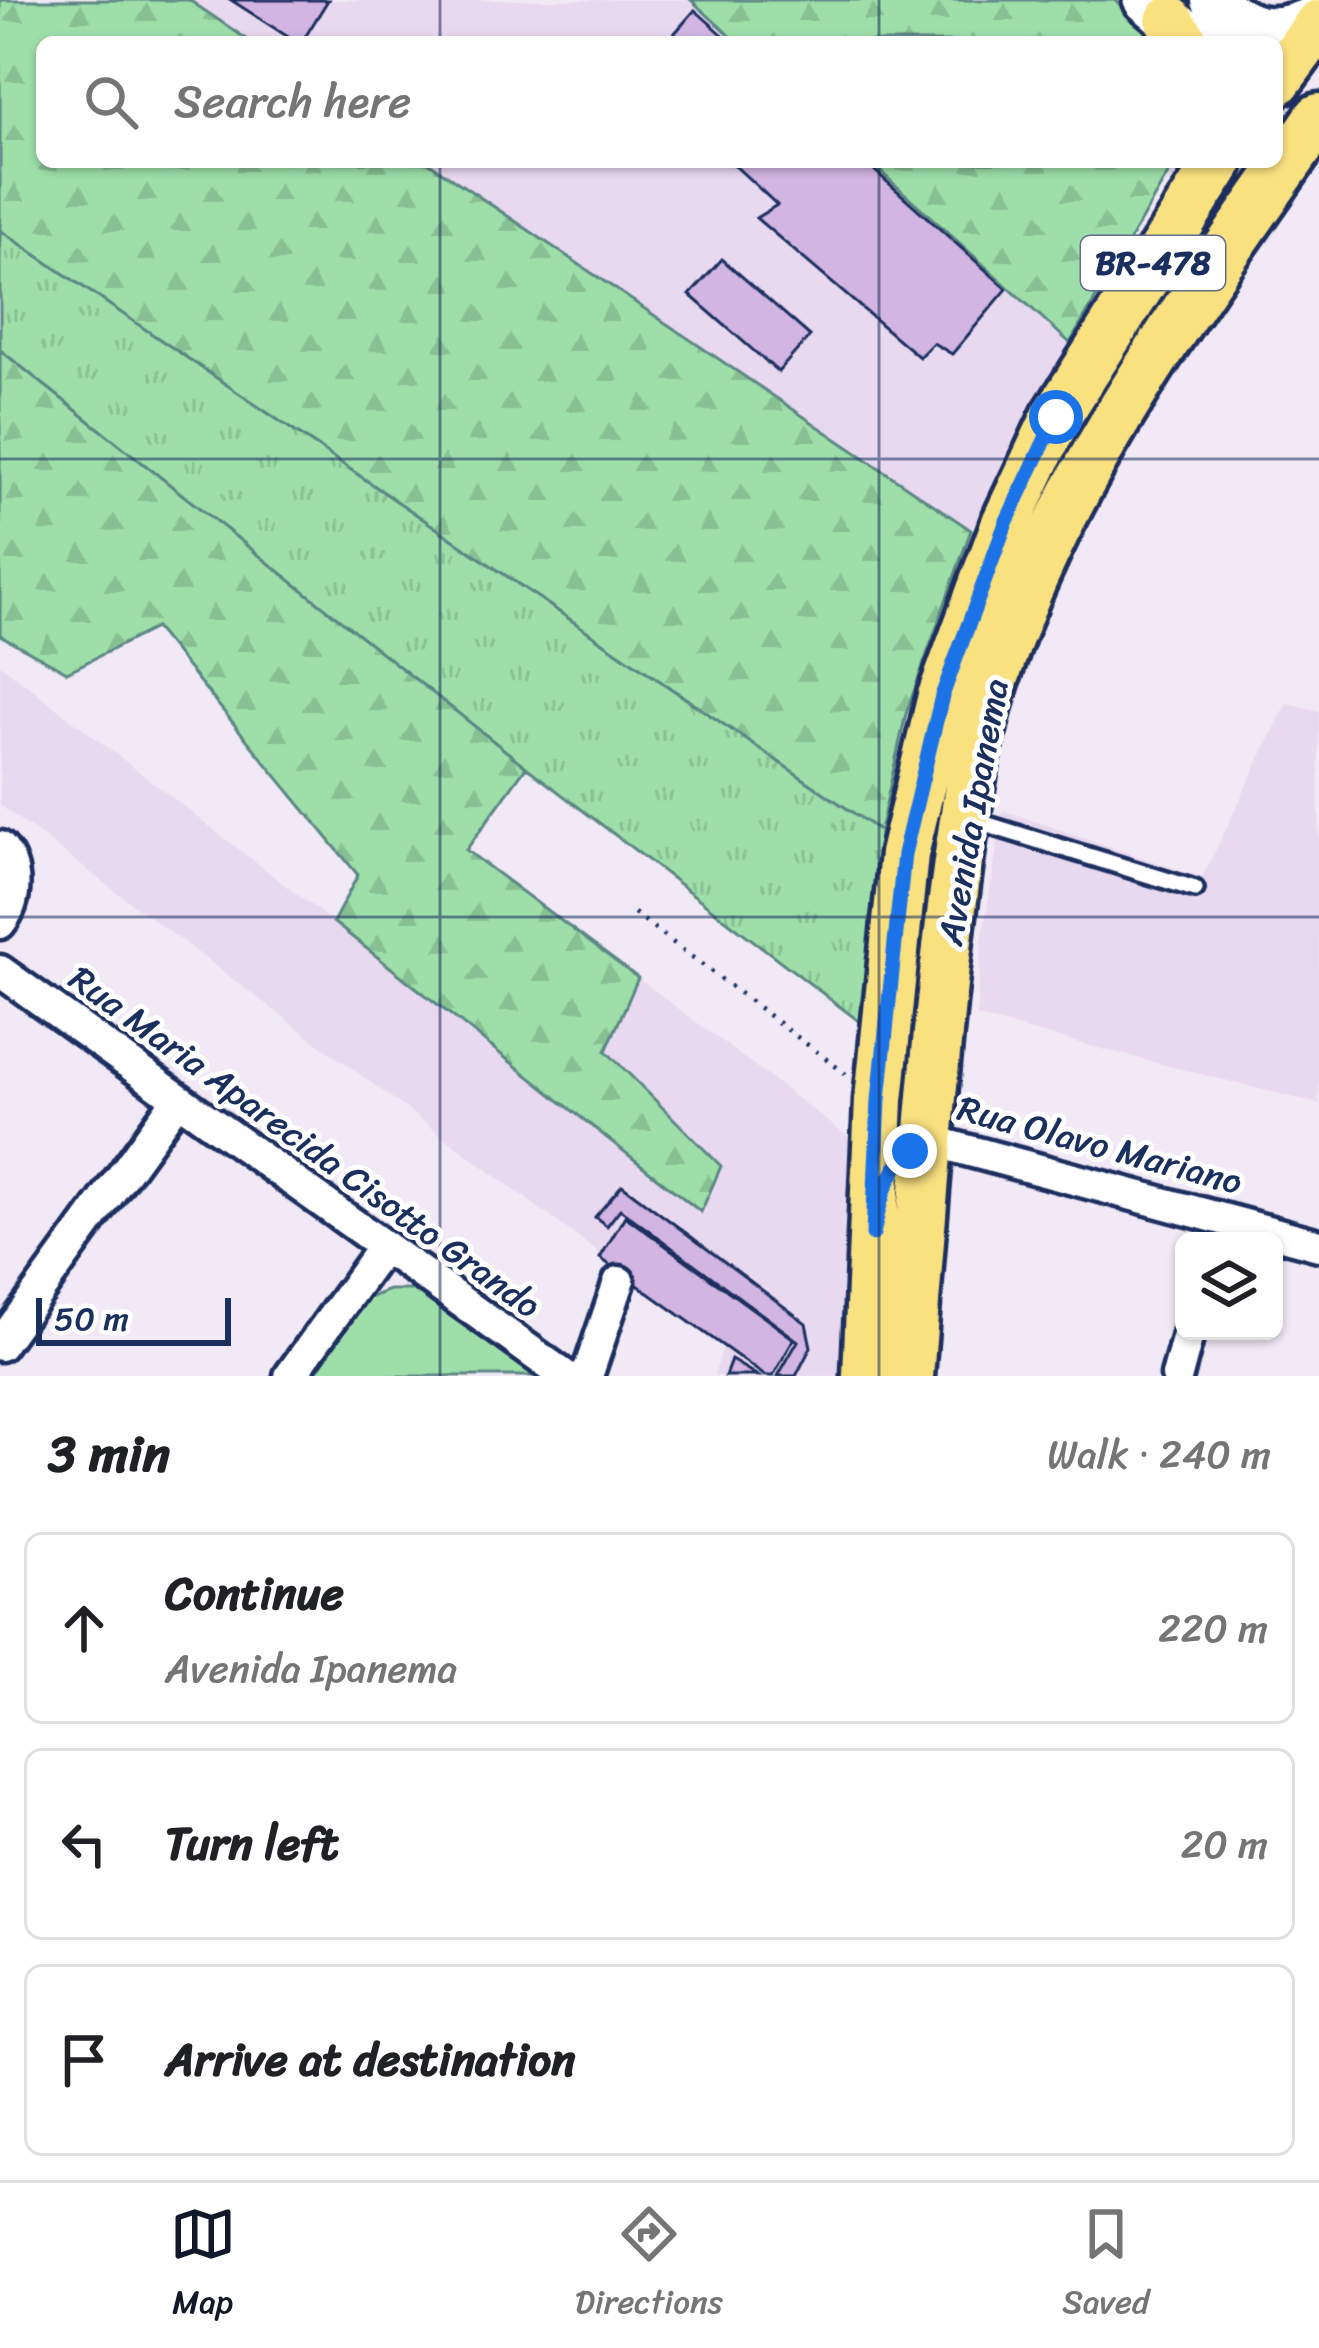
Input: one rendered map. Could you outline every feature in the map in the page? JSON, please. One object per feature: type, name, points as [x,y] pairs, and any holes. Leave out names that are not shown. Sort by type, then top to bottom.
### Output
[{"type":"main road","points":[[1214,0],[1230,15],[1268,29],[1284,29],[1319,15]]},
{"type":"main road","points":[[1289,74],[1319,24]]},
{"type":"main road","name":"Avenida Ipanema","points":[[909,1376],[938,1014],[964,817],[998,668],[1056,524],[1148,366],[1319,118]]},
{"type":"main road","name":"Avenida Ipanema","points":[[866,1376],[879,1100],[904,854],[950,674],[1006,523],[1056,417],[1215,168]]},
{"type":"main road","points":[[873,1234],[894,1168],[929,1140]]},
{"type":"street","points":[[0,847],[14,875],[0,923]]},
{"type":"street","name":"Rua Maria Aparecida Cisotto Grando","points":[[0,971],[565,1376]]},
{"type":"street","points":[[0,1345],[177,1100]]},
{"type":"street","name":"Rua Olavo Mariano","points":[[929,1140],[1215,1229],[1319,1245]]},
{"type":"street","points":[[290,1376],[384,1246]]},
{"type":"street","points":[[587,1376],[619,1282]]},
{"type":"street","points":[[1178,1376],[1187,1340]]},
{"type":"lane","points":[[964,817],[1196,889]]},
{"type":"path","points":[[634,913],[879,1100]]},
{"type":"shaded area","points":[[189,0],[691,0],[730,36],[242,36]]},
{"type":"shaded area","points":[[437,168],[877,168],[1070,343],[971,530]]},
{"type":"shaded area","points":[[0,664],[702,1208],[721,1165],[606,1051],[638,978],[859,1145],[840,1376],[714,1376],[723,1346],[0,805]]},
{"type":"shaded area","points":[[1287,703],[1319,711],[1319,1104],[976,1017],[982,941],[1003,810],[1202,878]]},
{"type":"green space","points":[[0,0],[189,0],[242,36],[36,36],[36,168],[437,168],[971,530],[906,714],[880,831],[0,230]]},
{"type":"green space","points":[[691,0],[1115,0],[1154,36],[730,36]]},
{"type":"green space","points":[[877,168],[1172,168],[1070,343]]},
{"type":"green space","points":[[0,230],[880,831],[868,1028],[526,767],[0,350]]},
{"type":"green space","points":[[0,350],[526,767],[466,850],[638,978],[606,1051],[721,1166],[701,1212],[333,922],[358,875],[155,628],[67,672],[0,635]]},
{"type":"green space","points":[[389,1290],[414,1290],[536,1376],[313,1376],[368,1298]]},
{"type":"building","points":[[231,0],[328,0],[306,36],[287,36]]},
{"type":"building","points":[[695,10],[724,36],[672,36]]},
{"type":"building","points":[[737,168],[872,168],[1007,289],[952,354],[933,343],[919,357],[756,218],[777,205]]},
{"type":"building","points":[[722,259],[810,336],[778,372],[690,295]]},
{"type":"building","points":[[917,955],[932,957],[918,1085],[903,1084]]},
{"type":"building","points":[[622,1185],[806,1323],[811,1347],[796,1376],[778,1376],[798,1341],[620,1209],[607,1226],[595,1217]]},
{"type":"building","points":[[625,1216],[794,1339],[773,1376],[765,1376],[600,1258]]},
{"type":"building","points":[[731,1360],[758,1376],[725,1376]]},
{"type":"route","points":[[910,1151],[884,1188],[873,1234],[883,1048],[904,854],[942,696],[1006,523],[1056,417]]}]
